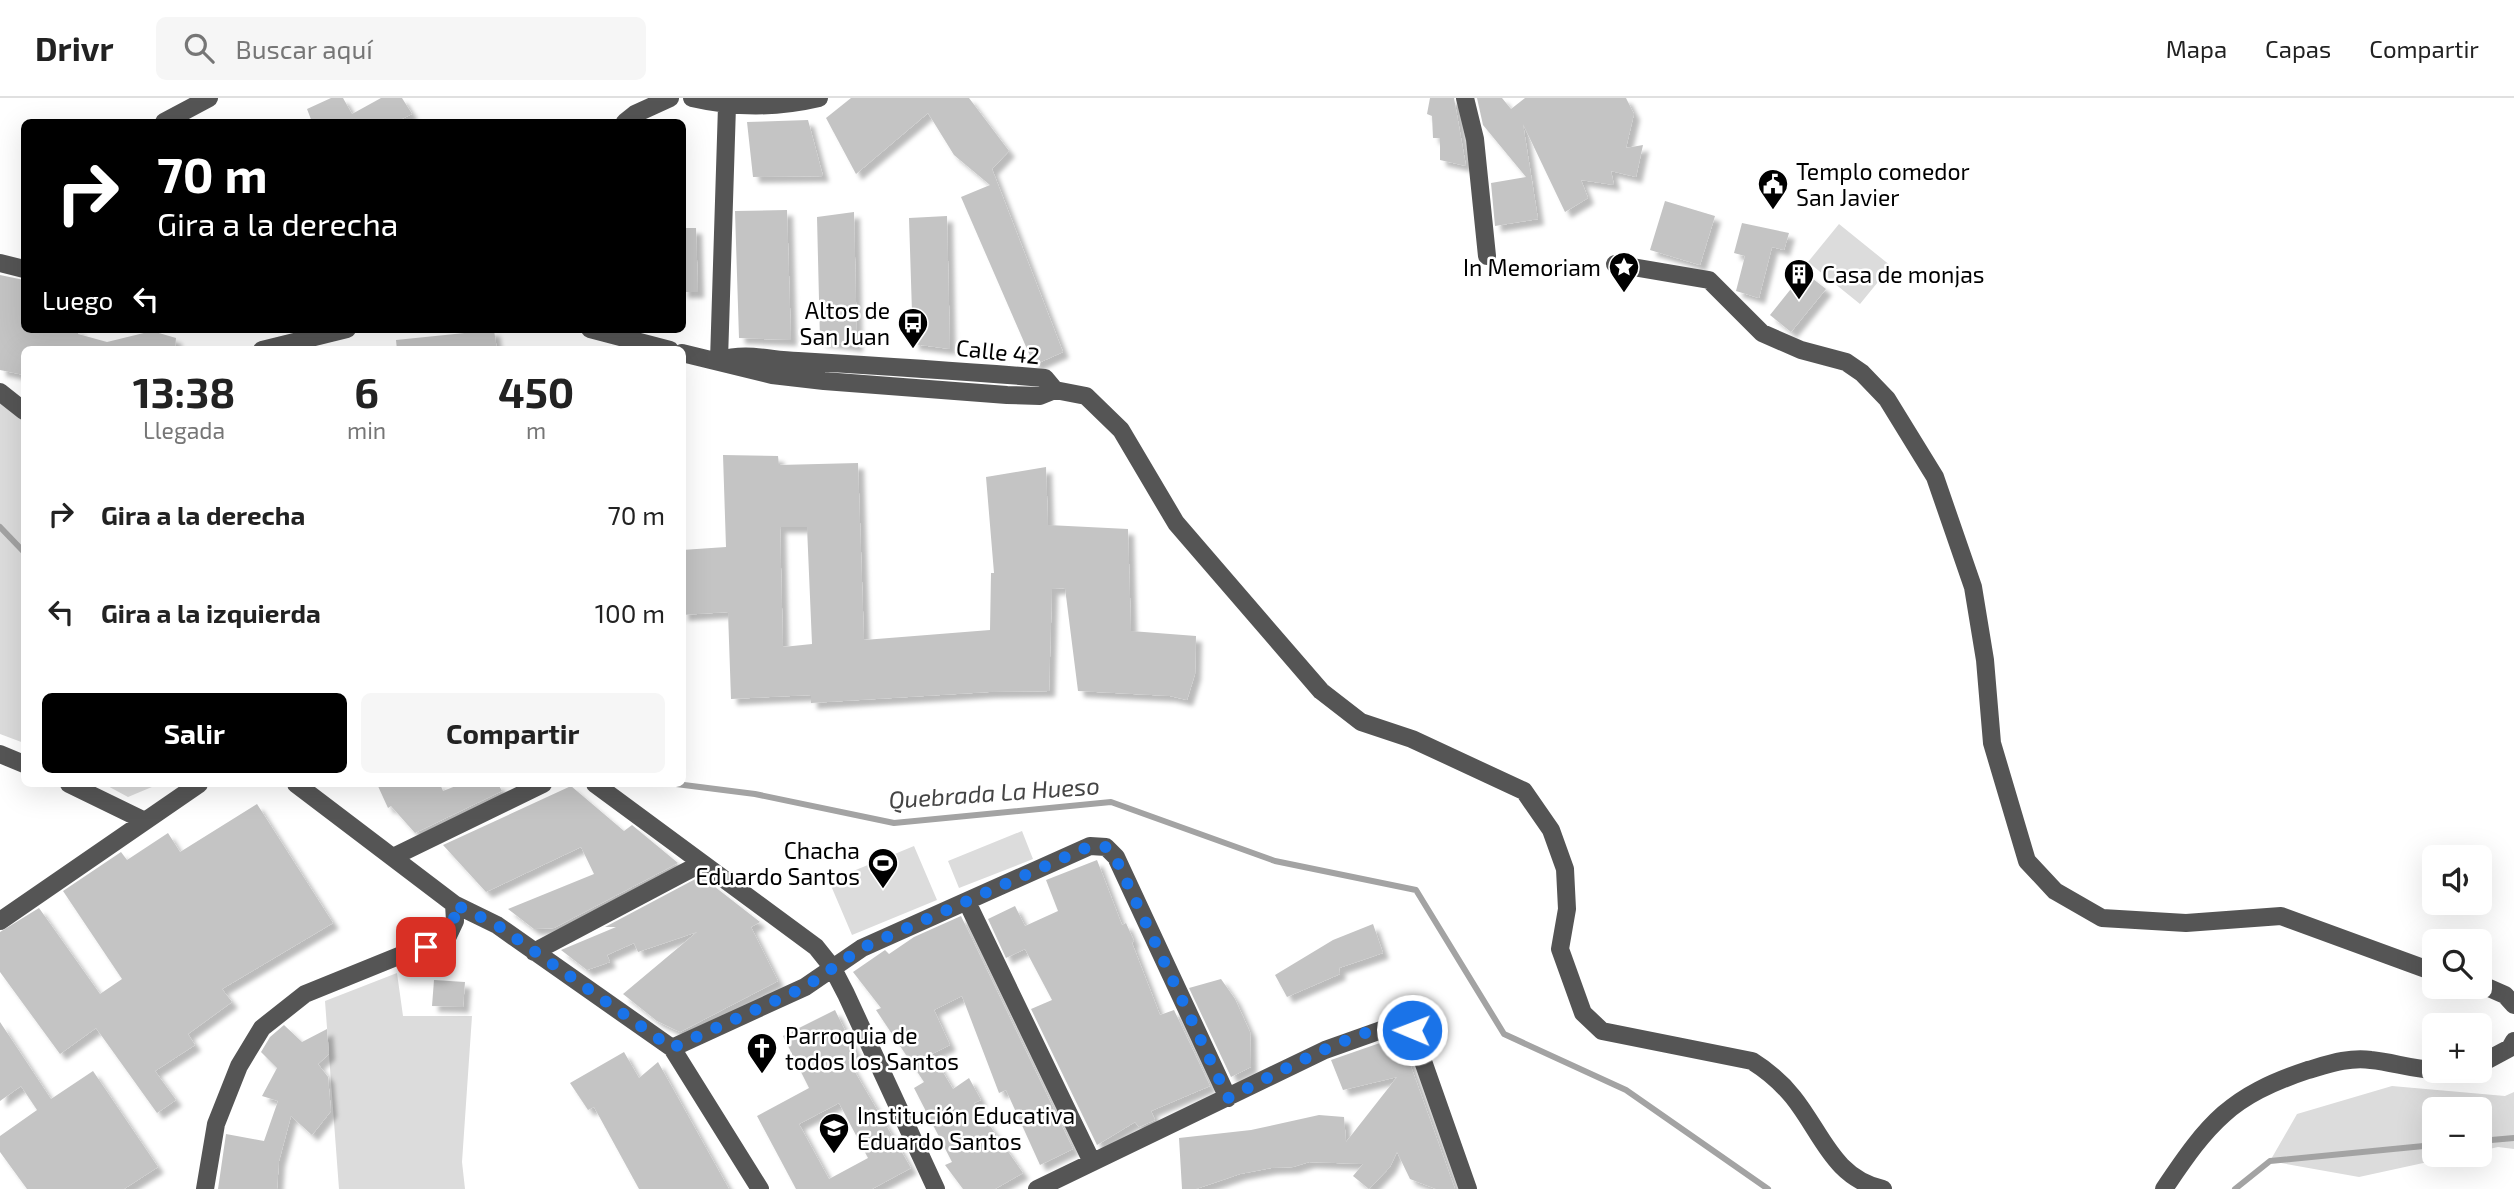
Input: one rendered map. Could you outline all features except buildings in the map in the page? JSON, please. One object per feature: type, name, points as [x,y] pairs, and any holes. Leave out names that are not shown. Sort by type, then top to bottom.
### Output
[{"type":"street","points":[[170,119],[209,98]]},
{"type":"street","points":[[629,119],[670,98]]},
{"type":"street","points":[[692,98],[727,106],[772,106],[819,98]]},
{"type":"street","points":[[1465,98],[1475,139],[1487,256]]},
{"type":"street","points":[[719,360],[727,106]]},
{"type":"street","points":[[0,263],[21,267]]},
{"type":"street","points":[[1615,264],[1709,280],[1762,333],[1801,350],[1846,362],[1863,373],[1887,399],[1935,477],[1973,587],[1985,660],[1992,743],[2027,861],[2055,891],[2102,918],[2186,923],[2281,916],[2422,968]]},
{"type":"street","points":[[278,346],[331,333]]},
{"type":"street","points":[[605,333],[655,346]]},
{"type":"street","name":"Calle 42","points":[[686,354],[772,375],[824,381],[1007,395],[1040,396],[1055,390],[1086,396],[1121,430],[1176,523],[1321,691],[1360,722],[1412,739],[1524,791],[1550,830],[1564,869],[1567,909],[1560,949],[1583,1013],[1602,1031],[1752,1061],[1771,1074],[1794,1099],[1843,1170],[1864,1185],[1883,1189]]},
{"type":"street","points":[[0,392],[21,409]]},
{"type":"street","points":[[0,754],[21,763]]},
{"type":"street","points":[[75,787],[145,821]]},
{"type":"street","points":[[0,921],[195,787]]},
{"type":"street","points":[[300,787],[395,856],[454,904],[497,925],[672,1048],[760,1189]]},
{"type":"street","points":[[395,856],[537,787]]},
{"type":"street","points":[[599,787],[816,947],[832,967],[936,1189]]},
{"type":"street","points":[[672,1048],[805,987],[862,948],[1090,846],[1106,847],[1115,857],[1228,1098]]},
{"type":"street","points":[[534,952],[702,863]]},
{"type":"street","points":[[967,902],[1092,1162]]},
{"type":"street","points":[[205,1189],[216,1124],[239,1066],[262,1028],[305,994],[448,936],[455,921],[454,904]]},
{"type":"street","points":[[2492,989],[2505,995],[2514,1005]]},
{"type":"street","points":[[1037,1189],[1325,1050],[1401,1023],[1412,1030],[1468,1189]]},
{"type":"street","points":[[2492,1058],[2510,1048],[2514,1041]]},
{"type":"street","points":[[2164,1189],[2198,1138],[2230,1106],[2266,1084],[2338,1060],[2370,1059],[2422,1070]]},
{"type":"shaded area","points":[[1839,224],[1891,266],[1860,304],[1808,262]]},
{"type":"shaded area","points":[[0,386],[21,403],[21,742],[0,734]]},
{"type":"shaded area","points":[[110,787],[152,787],[128,797]]},
{"type":"shaded area","points":[[1022,831],[1033,859],[959,888],[948,861]]},
{"type":"shaded area","name":"Chacha Eduardo Santos","points":[[914,846],[937,900],[852,935],[829,881]]},
{"type":"shaded area","points":[[397,973],[403,1016],[472,1016],[462,1162],[465,1189],[339,1189],[325,1001]]},
{"type":"shaded area","points":[[2392,1086],[2505,1096],[2514,1092],[2514,1149],[2492,1148],[2492,1097],[2422,1097],[2422,1163],[2359,1177],[2270,1161],[2297,1114]]},
{"type":"waterway","name":"Quebrada La Hueso","points":[[0,527],[21,549]]},
{"type":"waterway","name":"Quebrada La Hueso","points":[[686,785],[755,794],[894,823],[1111,802],[1275,861],[1416,890],[1504,1034],[1626,1090],[1768,1189]]},
{"type":"waterway","name":"Quebrada La Hueso","points":[[2492,1140],[2514,1138]]},
{"type":"waterway","name":"Quebrada La Hueso","points":[[2235,1189],[2270,1161],[2422,1146]]},
{"type":"place","name":"Templo comedor San Javier","points":[[1773,211]]},
{"type":"place","name":"In Memoriam","points":[[1624,294]]},
{"type":"place","name":"Casa de monjas","points":[[1799,301]]},
{"type":"place","name":"Altos de San Juan","points":[[913,350]]},
{"type":"place","name":"Chacha Eduardo Santos","points":[[883,890]]},
{"type":"place","name":"Parroquia de todos los Santos","points":[[762,1075]]},
{"type":"place","name":"Institución Educativa Eduardo Santos","points":[[834,1155]]},
{"type":"route","points":[[426,947],[448,936],[455,921],[454,904],[497,925],[672,1048],[805,987],[862,948],[1090,846],[1106,847],[1115,857],[1228,1098],[1325,1050],[1385,1027],[1401,1023],[1412,1030]]}]
